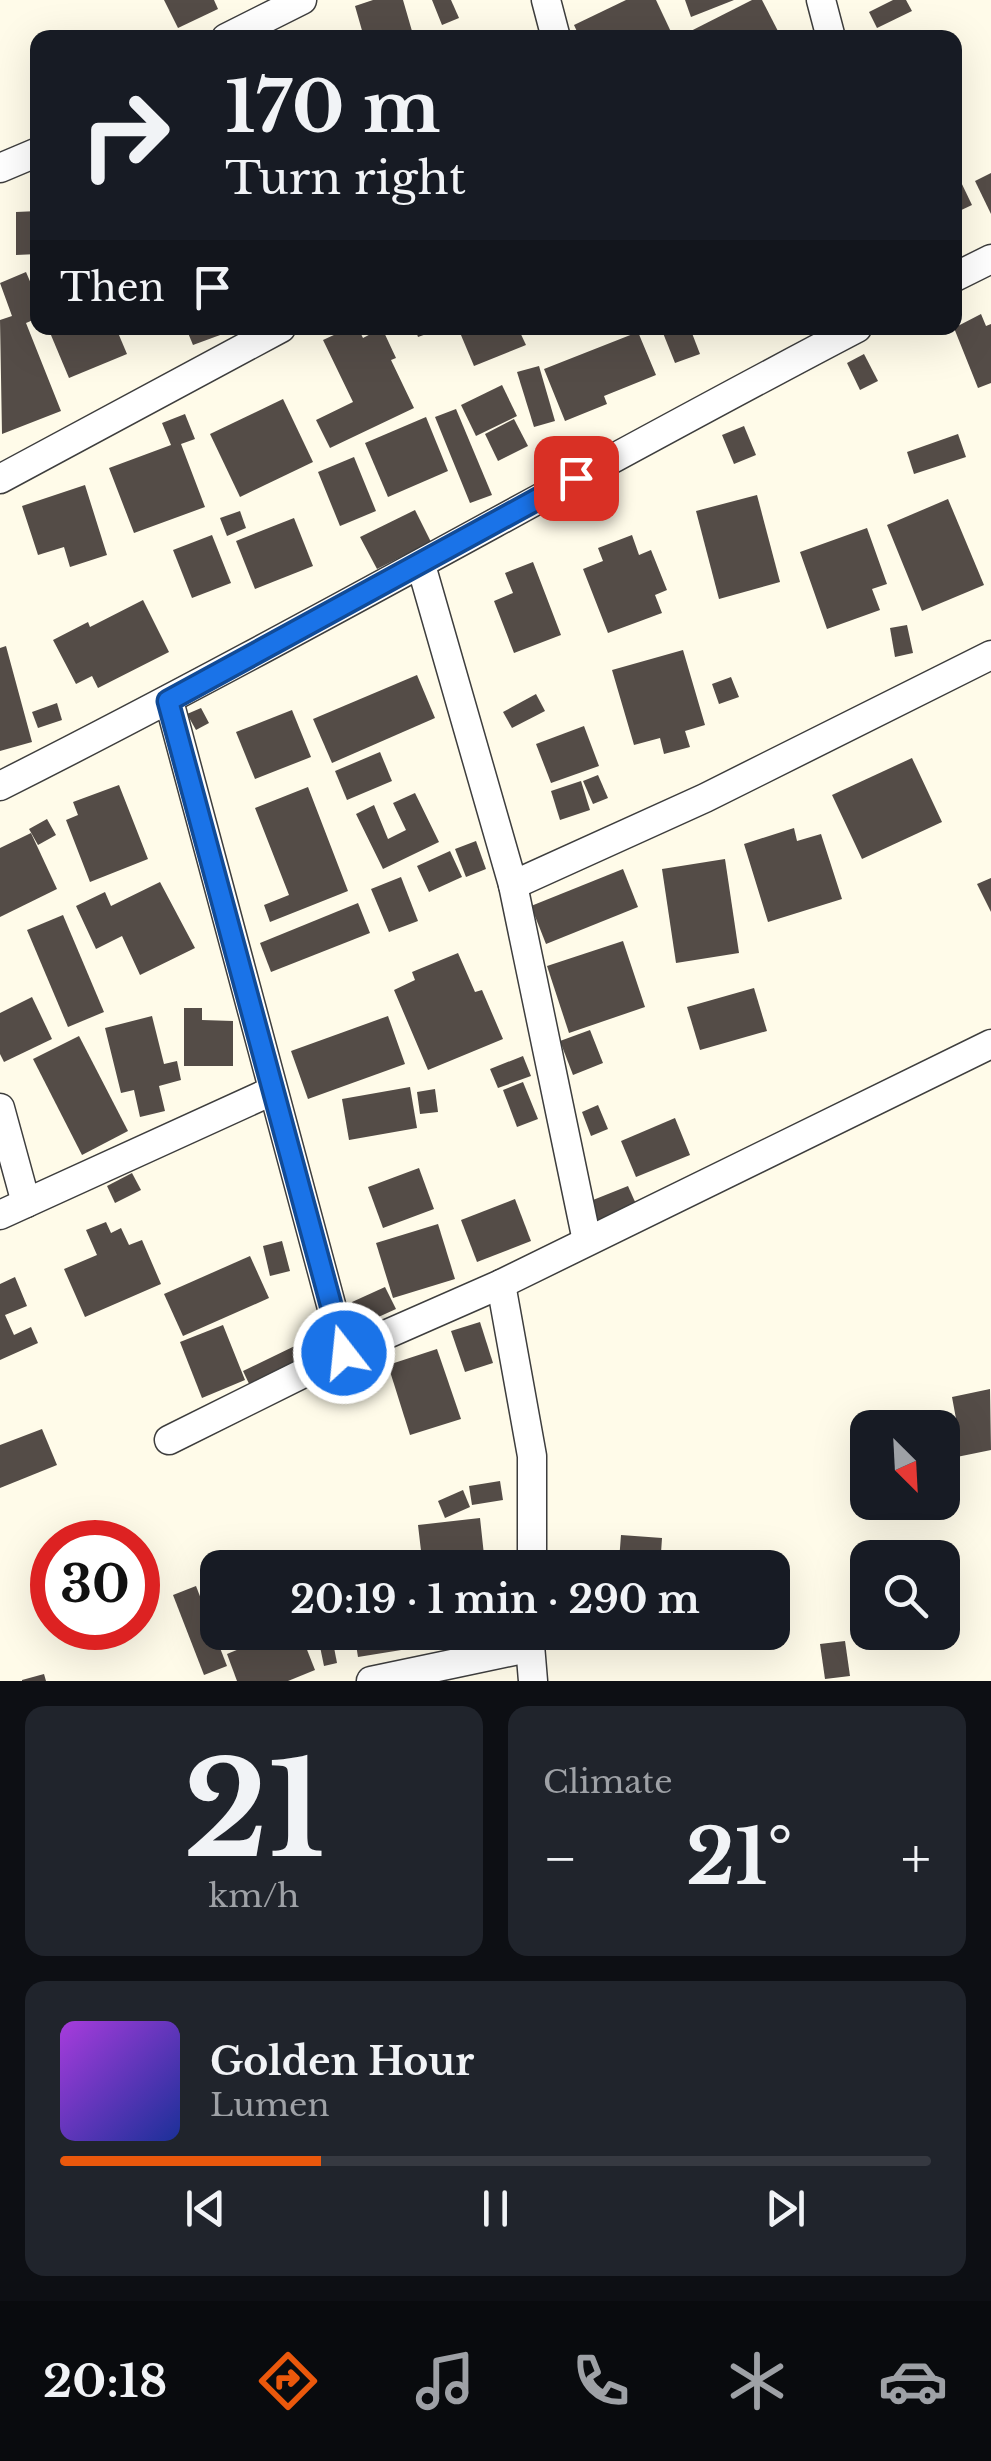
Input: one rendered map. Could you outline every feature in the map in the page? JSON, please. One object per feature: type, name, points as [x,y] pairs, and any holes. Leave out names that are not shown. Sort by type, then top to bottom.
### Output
[{"type":"street","points":[[242,30],[302,0]]},
{"type":"street","points":[[546,0],[554,30]]},
{"type":"street","points":[[820,0],[829,30]]},
{"type":"street","points":[[0,168],[30,155]]},
{"type":"street","points":[[962,274],[991,259]]},
{"type":"street","points":[[0,479],[269,335]]},
{"type":"street","points":[[0,786],[168,701],[670,426],[845,335]]},
{"type":"street","points":[[421,564],[513,885],[586,1241]]},
{"type":"street","points":[[513,885],[705,798],[991,655]]},
{"type":"street","points":[[168,701],[344,1353]]},
{"type":"street","points":[[168,1440],[344,1353],[501,1284],[991,1044]]},
{"type":"street","points":[[0,1214],[272,1091]]},
{"type":"street","points":[[0,1108],[26,1203]]},
{"type":"street","points":[[501,1284],[532,1456],[532,1550]]},
{"type":"street","points":[[371,1681],[490,1650]]},
{"type":"street","points":[[530,1650],[533,1681]]},
{"type":"building","points":[[164,0],[214,0],[218,9],[178,28]]},
{"type":"building","points":[[373,0],[403,0],[412,30],[362,30],[355,6]]},
{"type":"building","points":[[432,0],[451,0],[459,18],[442,25]]},
{"type":"building","points":[[626,0],[656,0],[670,30],[576,30],[574,25]]},
{"type":"building","points":[[685,0],[734,0],[691,17]]},
{"type":"building","points":[[752,0],[762,0],[777,30],[693,30]]},
{"type":"building","points":[[893,0],[906,0],[912,11],[877,28],[869,12]]},
{"type":"building","points":[[991,173],[991,214],[975,181]]},
{"type":"building","points":[[962,184],[972,205],[962,210]]},
{"type":"building","points":[[30,211],[30,254],[16,255],[16,212]]},
{"type":"building","points":[[26,272],[30,281],[30,321],[26,323],[61,411],[2,434],[0,320],[12,316],[0,283]]},
{"type":"building","points":[[981,314],[986,326],[991,324],[991,383],[978,388],[957,335],[962,335],[962,324]]},
{"type":"building","points":[[51,335],[119,335],[127,354],[69,378]]},
{"type":"building","points":[[189,335],[220,335],[193,345]]},
{"type":"building","points":[[334,335],[385,335],[396,358],[391,360],[414,408],[330,448],[316,420],[353,402],[323,340]]},
{"type":"building","points":[[461,335],[521,335],[526,345],[474,366]]},
{"type":"building","points":[[639,335],[656,375],[604,396],[607,404],[565,421],[544,369]]},
{"type":"building","points":[[664,335],[693,335],[700,354],[675,363]]},
{"type":"building","points":[[864,354],[878,381],[860,390],[847,363]]},
{"type":"building","points":[[539,366],[555,421],[534,427],[517,372]]},
{"type":"building","points":[[502,385],[517,416],[476,436],[461,405]]},
{"type":"building","points":[[283,399],[313,462],[240,497],[210,434]]},
{"type":"building","points":[[456,409],[492,495],[470,503],[435,417]]},
{"type":"building","points":[[185,414],[195,439],[181,444],[205,507],[134,533],[109,468],[171,445],[162,423]]},
{"type":"building","points":[[426,417],[448,471],[388,497],[365,443]]},
{"type":"building","points":[[514,419],[528,446],[498,461],[485,434]]},
{"type":"building","points":[[744,426],[756,455],[734,464],[722,435]]},
{"type":"building","points":[[958,434],[966,457],[914,474],[907,452]]},
{"type":"building","points":[[354,457],[376,511],[340,526],[318,472]]},
{"type":"building","points":[[85,485],[107,555],[70,567],[64,547],[38,555],[22,506]]},
{"type":"building","points":[[757,495],[780,582],[719,599],[696,511]]},
{"type":"building","points":[[948,499],[984,585],[922,611],[887,525]]},
{"type":"building","points":[[415,510],[431,542],[377,569],[360,537]]},
{"type":"building","points":[[240,511],[246,528],[227,536],[220,518]]},
{"type":"building","points":[[294,518],[313,566],[255,589],[236,541]]},
{"type":"building","points":[[867,528],[887,584],[872,589],[880,610],[827,629],[800,552]]},
{"type":"building","points":[[212,535],[231,583],[192,598],[173,550]]},
{"type":"building","points":[[632,535],[639,555],[651,550],[667,590],[655,595],[662,613],[608,633],[583,569],[603,561],[598,548]]},
{"type":"building","points":[[533,562],[561,635],[514,653],[494,601],[513,593],[505,573]]},
{"type":"building","points":[[143,600],[169,652],[98,688],[92,676],[76,684],[53,640],[88,622],[90,627]]},
{"type":"building","points":[[907,625],[913,653],[895,657],[890,628]]},
{"type":"building","points":[[6,646],[32,742],[0,751],[0,648]]},
{"type":"building","points":[[683,650],[705,725],[685,731],[690,747],[664,754],[660,738],[634,745],[612,670]]},
{"type":"building","points":[[417,675],[435,718],[332,763],[313,719]]},
{"type":"building","points":[[731,677],[739,697],[719,704],[712,684]]},
{"type":"building","points":[[536,694],[545,711],[512,728],[503,712]]},
{"type":"building","points":[[57,703],[62,720],[38,728],[32,712]]},
{"type":"building","points":[[201,708],[209,723],[196,730],[187,714]]},
{"type":"building","points":[[292,710],[311,757],[255,779],[236,732]]},
{"type":"building","points":[[584,726],[599,766],[551,783],[536,744]]},
{"type":"building","points":[[380,752],[392,781],[347,800],[335,771]]},
{"type":"building","points":[[912,758],[942,822],[862,859],[832,795]]},
{"type":"building","points":[[598,775],[608,798],[593,804],[583,781]]},
{"type":"building","points":[[581,781],[590,810],[560,820],[551,791]]},
{"type":"building","points":[[119,785],[148,859],[90,882],[66,820],[78,815],[73,802]]},
{"type":"building","points":[[308,787],[348,891],[270,922],[264,905],[289,895],[255,808]]},
{"type":"building","points":[[415,793],[439,842],[383,869],[356,814],[374,805],[388,839],[406,830],[393,803]]},
{"type":"building","points":[[47,819],[56,835],[38,845],[29,829]]},
{"type":"building","points":[[794,828],[797,841],[821,834],[842,899],[768,922],[744,844]]},
{"type":"building","points":[[31,833],[57,889],[0,917],[0,848]]},
{"type":"building","points":[[476,841],[486,869],[466,877],[455,849]]},
{"type":"building","points":[[450,851],[462,877],[429,892],[417,866]]},
{"type":"building","points":[[725,859],[739,953],[676,963],[662,869]]},
{"type":"building","points":[[623,869],[638,907],[546,944],[531,906]]},
{"type":"building","points":[[401,877],[418,921],[389,932],[371,889]]},
{"type":"building","points":[[991,878],[991,912],[977,884]]},
{"type":"building","points":[[160,882],[195,948],[140,975],[122,936],[96,949],[76,906],[105,892],[111,906]]},
{"type":"building","points":[[358,903],[370,933],[271,972],[260,943]]},
{"type":"building","points":[[63,915],[104,1012],[68,1027],[27,930]]},
{"type":"building","points":[[623,941],[645,1007],[569,1033],[547,966]]},
{"type":"building","points":[[458,953],[475,992],[482,990],[503,1039],[428,1070],[394,990],[415,980],[412,972]]},
{"type":"building","points":[[754,988],[767,1031],[700,1050],[687,1007]]},
{"type":"building","points":[[32,997],[52,1039],[4,1062],[0,1054],[0,1013]]},
{"type":"building","points":[[184,1008],[202,1008],[202,1020],[233,1021],[233,1066],[184,1066]]},
{"type":"building","points":[[152,1016],[164,1064],[177,1061],[181,1080],[159,1086],[165,1111],[140,1117],[134,1090],[121,1093],[105,1028]]},
{"type":"building","points":[[388,1016],[405,1064],[308,1099],[291,1051]]},
{"type":"building","points":[[590,1030],[603,1063],[573,1075],[560,1041]]},
{"type":"building","points":[[79,1036],[128,1131],[82,1155],[33,1059]]},
{"type":"building","points":[[523,1056],[531,1076],[498,1088],[490,1069]]},
{"type":"building","points":[[523,1082],[538,1119],[517,1127],[503,1090]]},
{"type":"building","points":[[410,1087],[417,1128],[349,1140],[342,1099]]},
{"type":"building","points":[[435,1089],[438,1112],[420,1114],[417,1092]]},
{"type":"building","points":[[598,1105],[608,1129],[591,1136],[582,1112]]},
{"type":"building","points":[[675,1118],[690,1155],[636,1177],[621,1141]]},
{"type":"building","points":[[419,1168],[434,1209],[383,1228],[368,1187]]},
{"type":"building","points":[[132,1173],[141,1190],[115,1203],[107,1186]]},
{"type":"building","points":[[628,1186],[636,1204],[596,1221],[588,1202]]},
{"type":"building","points":[[515,1199],[531,1241],[477,1262],[461,1220]]},
{"type":"building","points":[[106,1222],[111,1233],[121,1228],[129,1245],[142,1240],[161,1284],[85,1317],[64,1269],[97,1255],[86,1230]]},
{"type":"building","points":[[438,1224],[455,1279],[393,1298],[376,1243]]},
{"type":"building","points":[[282,1241],[290,1271],[270,1276],[263,1246]]},
{"type":"building","points":[[250,1256],[269,1298],[183,1336],[164,1294]]},
{"type":"building","points":[[15,1277],[27,1306],[5,1315],[14,1335],[31,1327],[38,1343],[0,1360],[0,1284]]},
{"type":"building","points":[[385,1287],[396,1309],[363,1324],[352,1302]]},
{"type":"building","points":[[480,1322],[493,1363],[465,1372],[451,1331]]},
{"type":"building","points":[[223,1325],[245,1380],[202,1398],[180,1342]]},
{"type":"building","points":[[303,1342],[312,1361],[252,1390],[243,1371]]},
{"type":"building","points":[[437,1349],[461,1419],[410,1435],[388,1365]]},
{"type":"building","points":[[990,1389],[991,1450],[960,1456],[960,1410],[954,1410],[952,1397]]},
{"type":"building","points":[[42,1429],[57,1465],[0,1488],[0,1445]]},
{"type":"building","points":[[500,1481],[503,1500],[472,1505],[469,1486]]},
{"type":"building","points":[[463,1490],[470,1507],[445,1518],[438,1501]]},
{"type":"building","points":[[480,1518],[483,1550],[421,1550],[418,1525]]},
{"type":"building","points":[[621,1535],[662,1538],[661,1550],[620,1550]]},
{"type":"building","points":[[196,1586],[200,1596],[200,1650],[221,1650],[227,1666],[204,1675],[173,1595]]},
{"type":"building","points":[[845,1641],[850,1676],[825,1679],[820,1644]]},
{"type":"building","points":[[237,1650],[307,1650],[315,1670],[288,1681],[237,1681],[227,1654]]},
{"type":"building","points":[[321,1650],[334,1650],[337,1663],[324,1666]]},
{"type":"building","points":[[357,1650],[401,1650],[358,1657]]},
{"type":"building","points":[[44,1674],[46,1681],[22,1681],[22,1680]]},
{"type":"route","points":[[344,1353],[168,701],[576,478]]}]
